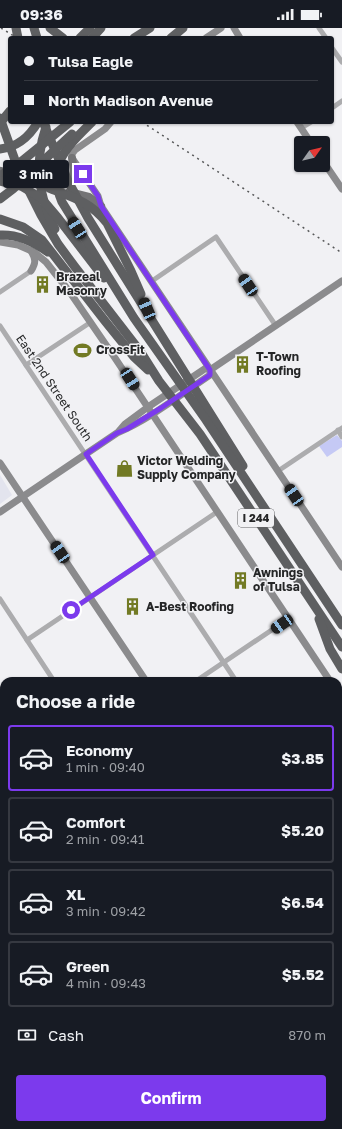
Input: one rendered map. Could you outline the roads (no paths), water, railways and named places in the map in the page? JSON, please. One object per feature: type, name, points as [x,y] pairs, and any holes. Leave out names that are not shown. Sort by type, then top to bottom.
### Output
[{"type":"highway","points":[[82,36],[90,28]]},
{"type":"highway","points":[[94,36],[101,28]]},
{"type":"highway","points":[[137,36],[150,28]]},
{"type":"highway","points":[[173,36],[183,28]]},
{"type":"highway","points":[[180,36],[190,28]]},
{"type":"highway","points":[[0,123],[8,113]]},
{"type":"highway","name":"I 244","points":[[0,118],[16,163],[37,208],[56,240],[140,351],[159,380],[220,463],[342,647]]},
{"type":"highway","points":[[0,128],[8,120]]},
{"type":"highway","points":[[1,149],[13,146],[23,140],[37,124]]},
{"type":"highway","name":"I 244","points":[[44,124],[68,181],[88,218],[180,366],[198,402],[246,470],[266,511],[342,625]]},
{"type":"highway","points":[[46,124],[40,150],[40,187],[45,207],[75,267]]},
{"type":"highway","points":[[58,132],[64,124]]},
{"type":"highway","points":[[0,176],[22,161],[68,124]]},
{"type":"highway","points":[[0,199],[13,189],[83,124]]},
{"type":"highway","points":[[90,124],[64,151],[57,166],[56,174],[58,192],[69,215],[134,318]]},
{"type":"highway","points":[[0,181],[33,187],[134,318],[172,372],[198,402]]},
{"type":"highway","points":[[49,188],[85,202],[103,217],[131,272],[152,321]]},
{"type":"highway","points":[[0,219],[16,224],[34,234],[47,246],[134,357],[159,380]]},
{"type":"highway","points":[[0,235],[12,236],[30,241],[58,261]]},
{"type":"highway","points":[[311,601],[330,649],[342,670]]},
{"type":"main road","points":[[209,36],[221,28]]},
{"type":"main road","points":[[49,188],[65,185],[72,180],[74,171],[72,154],[75,150],[110,124]]},
{"type":"main road","points":[[299,125],[306,136]]},
{"type":"main road","points":[[72,158],[98,196],[101,206]]},
{"type":"main road","points":[[0,171],[33,187],[49,188],[81,194],[93,199],[101,206],[342,567]]},
{"type":"main road","points":[[330,171],[342,189]]},
{"type":"main road","points":[[0,242],[18,245],[29,249],[46,262],[69,291],[327,677]]},
{"type":"main road","points":[[29,249],[35,259],[35,264],[31,271]]},
{"type":"main road","points":[[31,271],[46,262]]},
{"type":"main road","points":[[0,512],[117,433],[124,424],[150,410],[206,368],[210,370],[342,281]]},
{"type":"main road","points":[[0,463],[143,677]]},
{"type":"street","points":[[334,51],[342,62]]},
{"type":"street","points":[[152,281],[216,237],[276,326]]},
{"type":"street","points":[[0,292],[31,271]]},
{"type":"street","points":[[26,365],[91,322]]},
{"type":"street","name":"East 2nd Street South","points":[[0,326],[233,677]]},
{"type":"street","points":[[278,471],[340,429],[342,436]]},
{"type":"street","points":[[27,640],[217,512]]},
{"type":"street","points":[[0,599],[51,677]]},
{"type":"street","points":[[202,677],[288,619]]},
{"type":"railway","points":[[1,28],[14,36]]},
{"type":"railway","points":[[145,124],[342,253]]},
{"type":"place","name":"Brazeal Masonry","points":[[43,284]]},
{"type":"place","name":"CrossFit","points":[[83,350]]},
{"type":"place","name":"T-Town Roofing","points":[[243,364]]},
{"type":"place","name":"Victor Welding Supply Company","points":[[124,468]]},
{"type":"place","name":"Awnings of Tulsa","points":[[240,580]]},
{"type":"place","name":"A-Best Roofing","points":[[133,607]]}]
